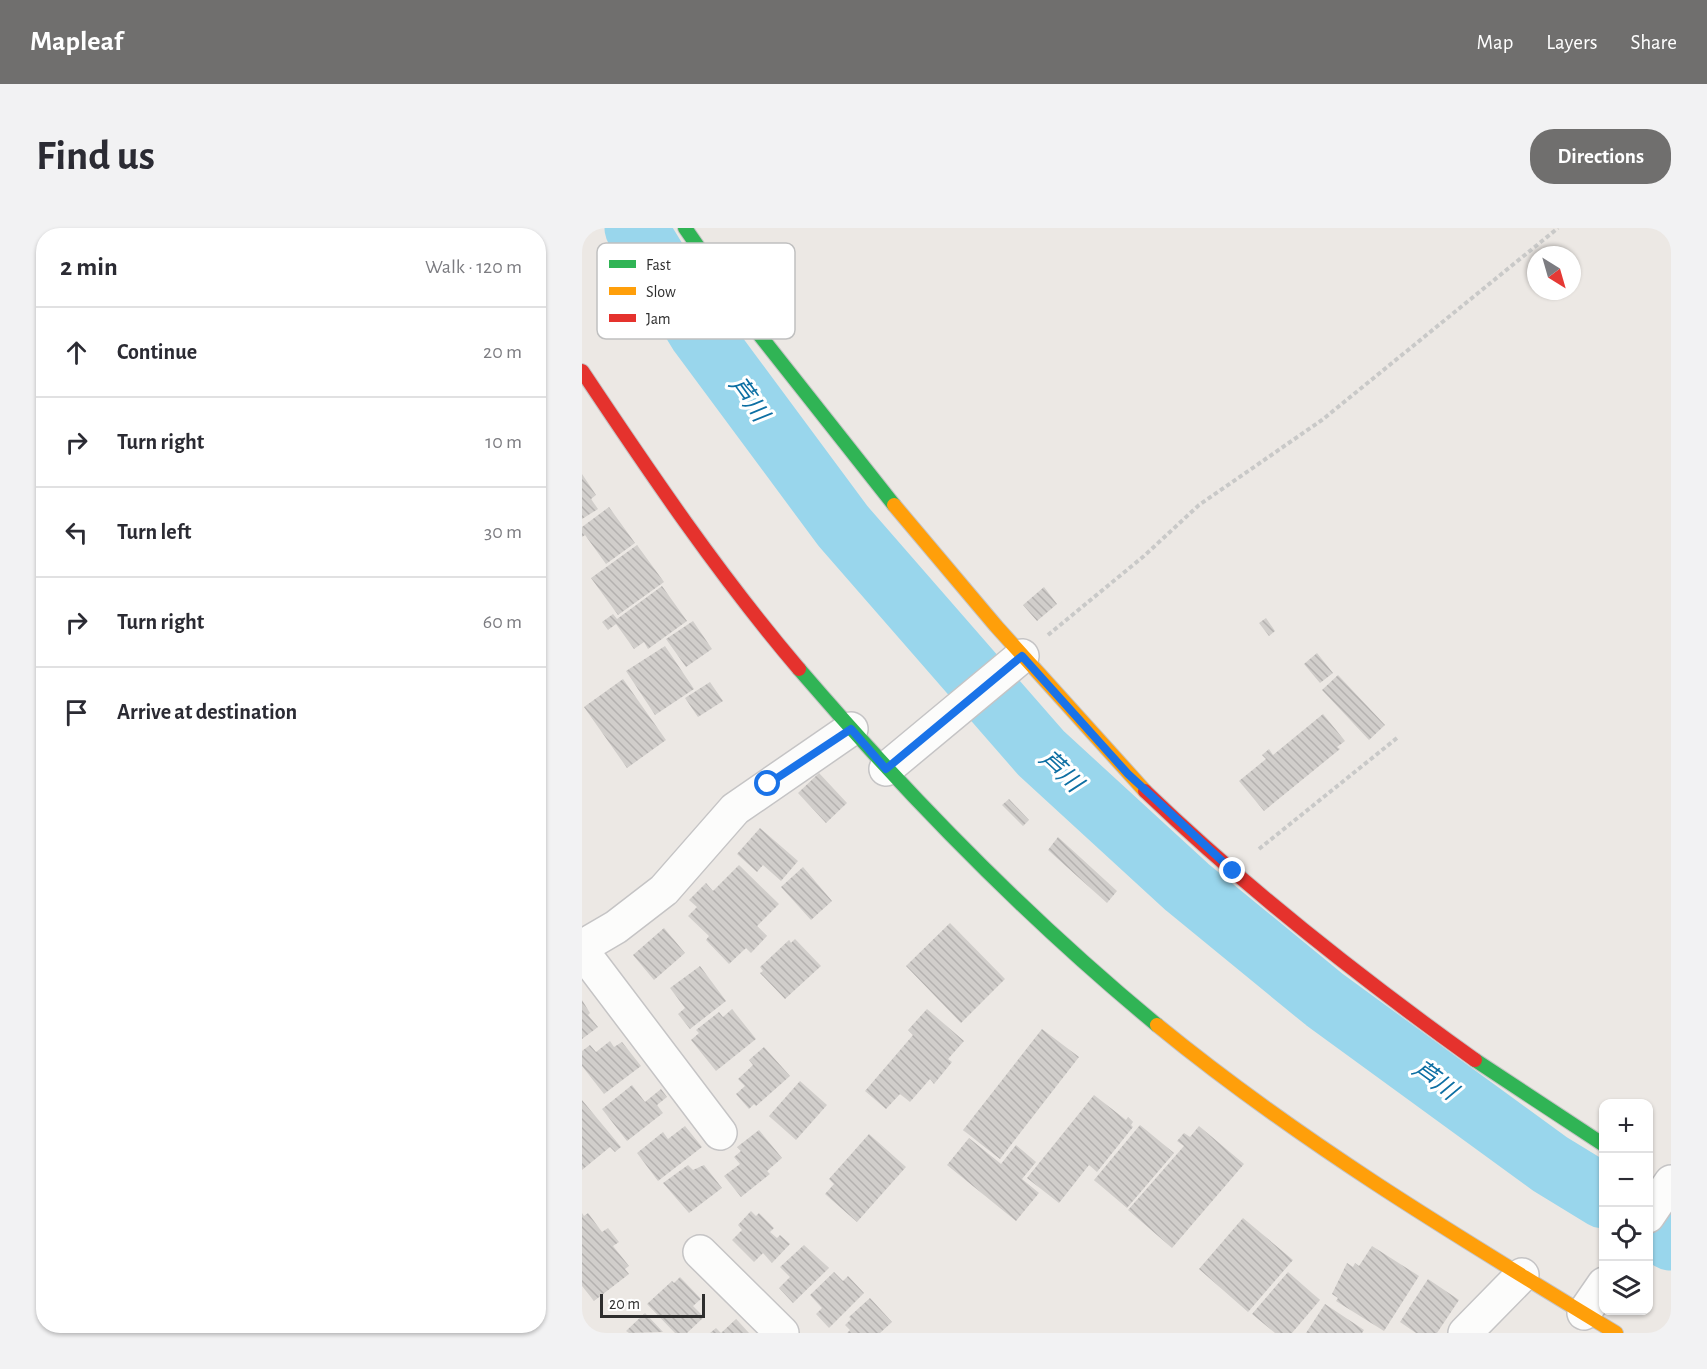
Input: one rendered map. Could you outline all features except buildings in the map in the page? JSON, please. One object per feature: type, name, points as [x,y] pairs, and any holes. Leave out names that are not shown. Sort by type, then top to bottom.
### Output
[{"type":"street","points":[[685,228],[696,243]]},
{"type":"street","points":[[763,339],[936,556],[1128,774],[1233,871],[1318,942],[1460,1050],[1599,1142]]},
{"type":"street","points":[[582,371],[684,522],[797,666],[886,769],[983,870],[1128,1000],[1197,1057],[1338,1157],[1616,1333]]},
{"type":"street","points":[[886,769],[1022,656]]},
{"type":"street","points":[[720,1133],[582,949],[616,927],[664,890],[735,809],[851,729]]},
{"type":"street","points":[[1653,1174],[1671,1183],[1653,1209]]},
{"type":"street","points":[[700,1252],[782,1333]]},
{"type":"street","points":[[1465,1333],[1522,1275]]},
{"type":"street","points":[[1584,1313],[1599,1291]]},
{"type":"path","points":[[1022,656],[1144,556],[1199,505],[1322,420],[1558,228]]},
{"type":"path","points":[[1233,871],[1397,738]]},
{"type":"waterway","name":"芦川","points":[[636,228],[645,243]]},
{"type":"waterway","name":"芦川","points":[[704,339],[843,526],[1041,753],[1187,887],[1325,1000],[1550,1164],[1599,1194]]},
{"type":"waterway","name":"芦川","points":[[1653,1228],[1671,1239]]},
{"type":"traffic: fast","points":[[685,228],[695,243]]},
{"type":"traffic: fast","points":[[763,339],[894,505]]},
{"type":"traffic: fast","points":[[799,669],[926,809],[1015,899],[1157,1025]]},
{"type":"traffic: fast","points":[[1475,1060],[1599,1142]]},
{"type":"traffic: slow","points":[[894,505],[996,626],[1145,791]]},
{"type":"traffic: slow","points":[[1157,1025],[1211,1068],[1323,1149],[1439,1224],[1616,1333]]},
{"type":"traffic: jam","points":[[582,371],[713,560],[799,669]]},
{"type":"traffic: jam","points":[[1145,791],[1264,898],[1389,997],[1475,1060]]},
{"type":"route","points":[[768,784],[851,729],[886,769],[1022,656],[1128,774],[1233,871]]}]
